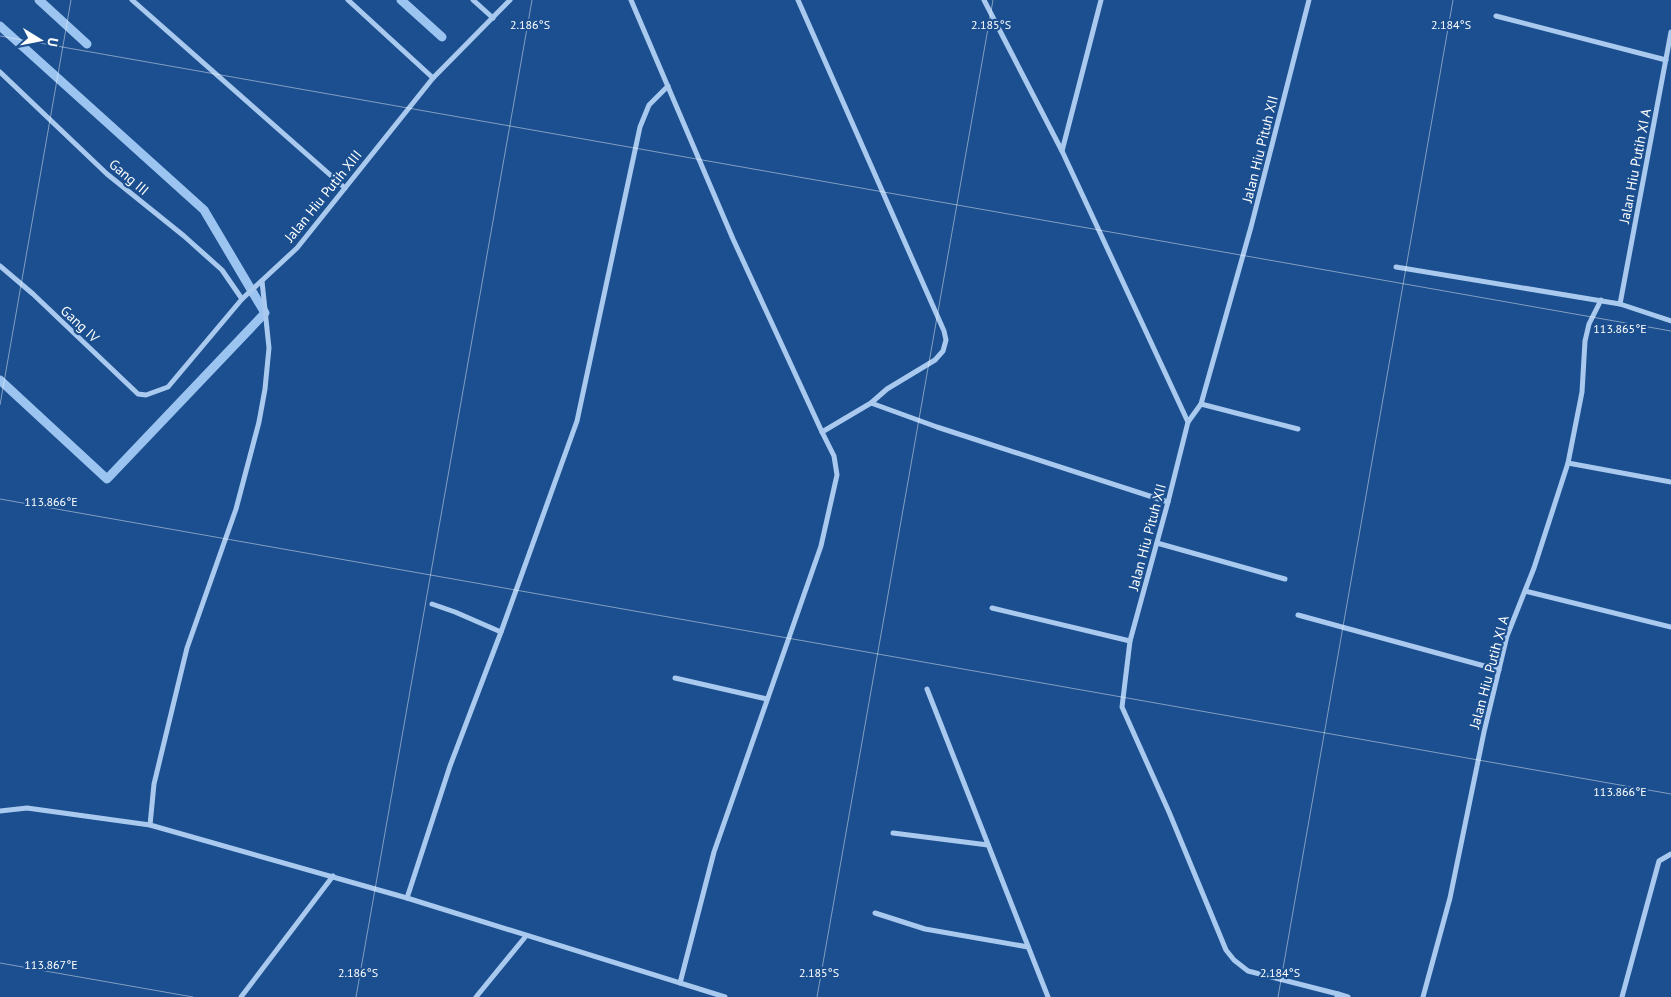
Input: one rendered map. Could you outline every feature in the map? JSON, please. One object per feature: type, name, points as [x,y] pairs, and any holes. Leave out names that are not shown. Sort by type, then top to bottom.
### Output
[{"type":"street","points":[[132,0],[345,188]]},
{"type":"street","points":[[348,0],[433,78]]},
{"type":"street","points":[[473,0],[493,18]]},
{"type":"street","name":"Jalan Hiu Putih XIII","points":[[146,395],[168,387],[242,299],[297,248],[433,78],[510,0]]},
{"type":"street","points":[[631,0],[733,239],[834,456],[837,475],[821,546],[714,852],[680,983]]},
{"type":"street","points":[[798,0],[944,331],[946,340],[943,351],[935,360],[887,389],[871,403],[822,432]]},
{"type":"street","points":[[984,0],[1062,151],[1188,422]]},
{"type":"street","points":[[1062,151],[1101,0]]},
{"type":"street","name":"Jalan Hiu Pituh XII","points":[[1309,0],[1251,227],[1201,404],[1188,422],[1130,641],[1122,707],[1169,812],[1226,950],[1234,960],[1248,971],[1337,996],[1348,997]]},
{"type":"street","points":[[1496,16],[1666,60]]},
{"type":"street","name":"Jalan Hiu Putih XI A","points":[[1620,304],[1671,32]]},
{"type":"street","name":"Gang III","points":[[0,72],[107,174],[184,236],[222,270],[242,299]]},
{"type":"street","points":[[407,898],[450,766],[501,632],[577,421],[640,127],[648,105],[668,86]]},
{"type":"street","name":"Gang IV","points":[[0,266],[33,294],[138,394],[146,395]]},
{"type":"street","points":[[1396,267],[1601,300],[1620,304],[1671,321]]},
{"type":"street","points":[[150,825],[154,784],[187,648],[236,509],[258,422],[268,348],[262,281]]},
{"type":"street","name":"Jalan Hiu Putih XI A","points":[[1423,997],[1450,898],[1484,732],[1507,636],[1534,568],[1568,463],[1582,392],[1585,341],[1589,324],[1601,300]]},
{"type":"street","points":[[871,403],[937,427],[1168,502]]},
{"type":"street","points":[[1201,404],[1298,429]]},
{"type":"street","points":[[1568,463],[1671,482]]},
{"type":"street","points":[[1157,543],[1285,579]]},
{"type":"street","points":[[1525,591],[1671,627]]},
{"type":"street","points":[[432,604],[501,632]]},
{"type":"street","points":[[992,608],[1130,641]]},
{"type":"street","points":[[1298,615],[1499,670]]},
{"type":"street","points":[[675,678],[767,699]]},
{"type":"street","points":[[927,689],[1048,997]]},
{"type":"street","points":[[0,811],[28,808],[150,825],[407,898],[725,997]]},
{"type":"street","points":[[893,833],[988,845]]},
{"type":"street","points":[[1622,997],[1659,861],[1671,854]]},
{"type":"street","points":[[240,997],[333,876]]},
{"type":"street","points":[[875,913],[925,930],[1028,947]]},
{"type":"street","points":[[476,997],[526,936]]},
{"type":"waterway","points":[[39,0],[87,44]]},
{"type":"waterway","points":[[401,0],[442,37]]},
{"type":"waterway","points":[[0,26],[204,210],[265,313],[107,479],[0,380]]}]
